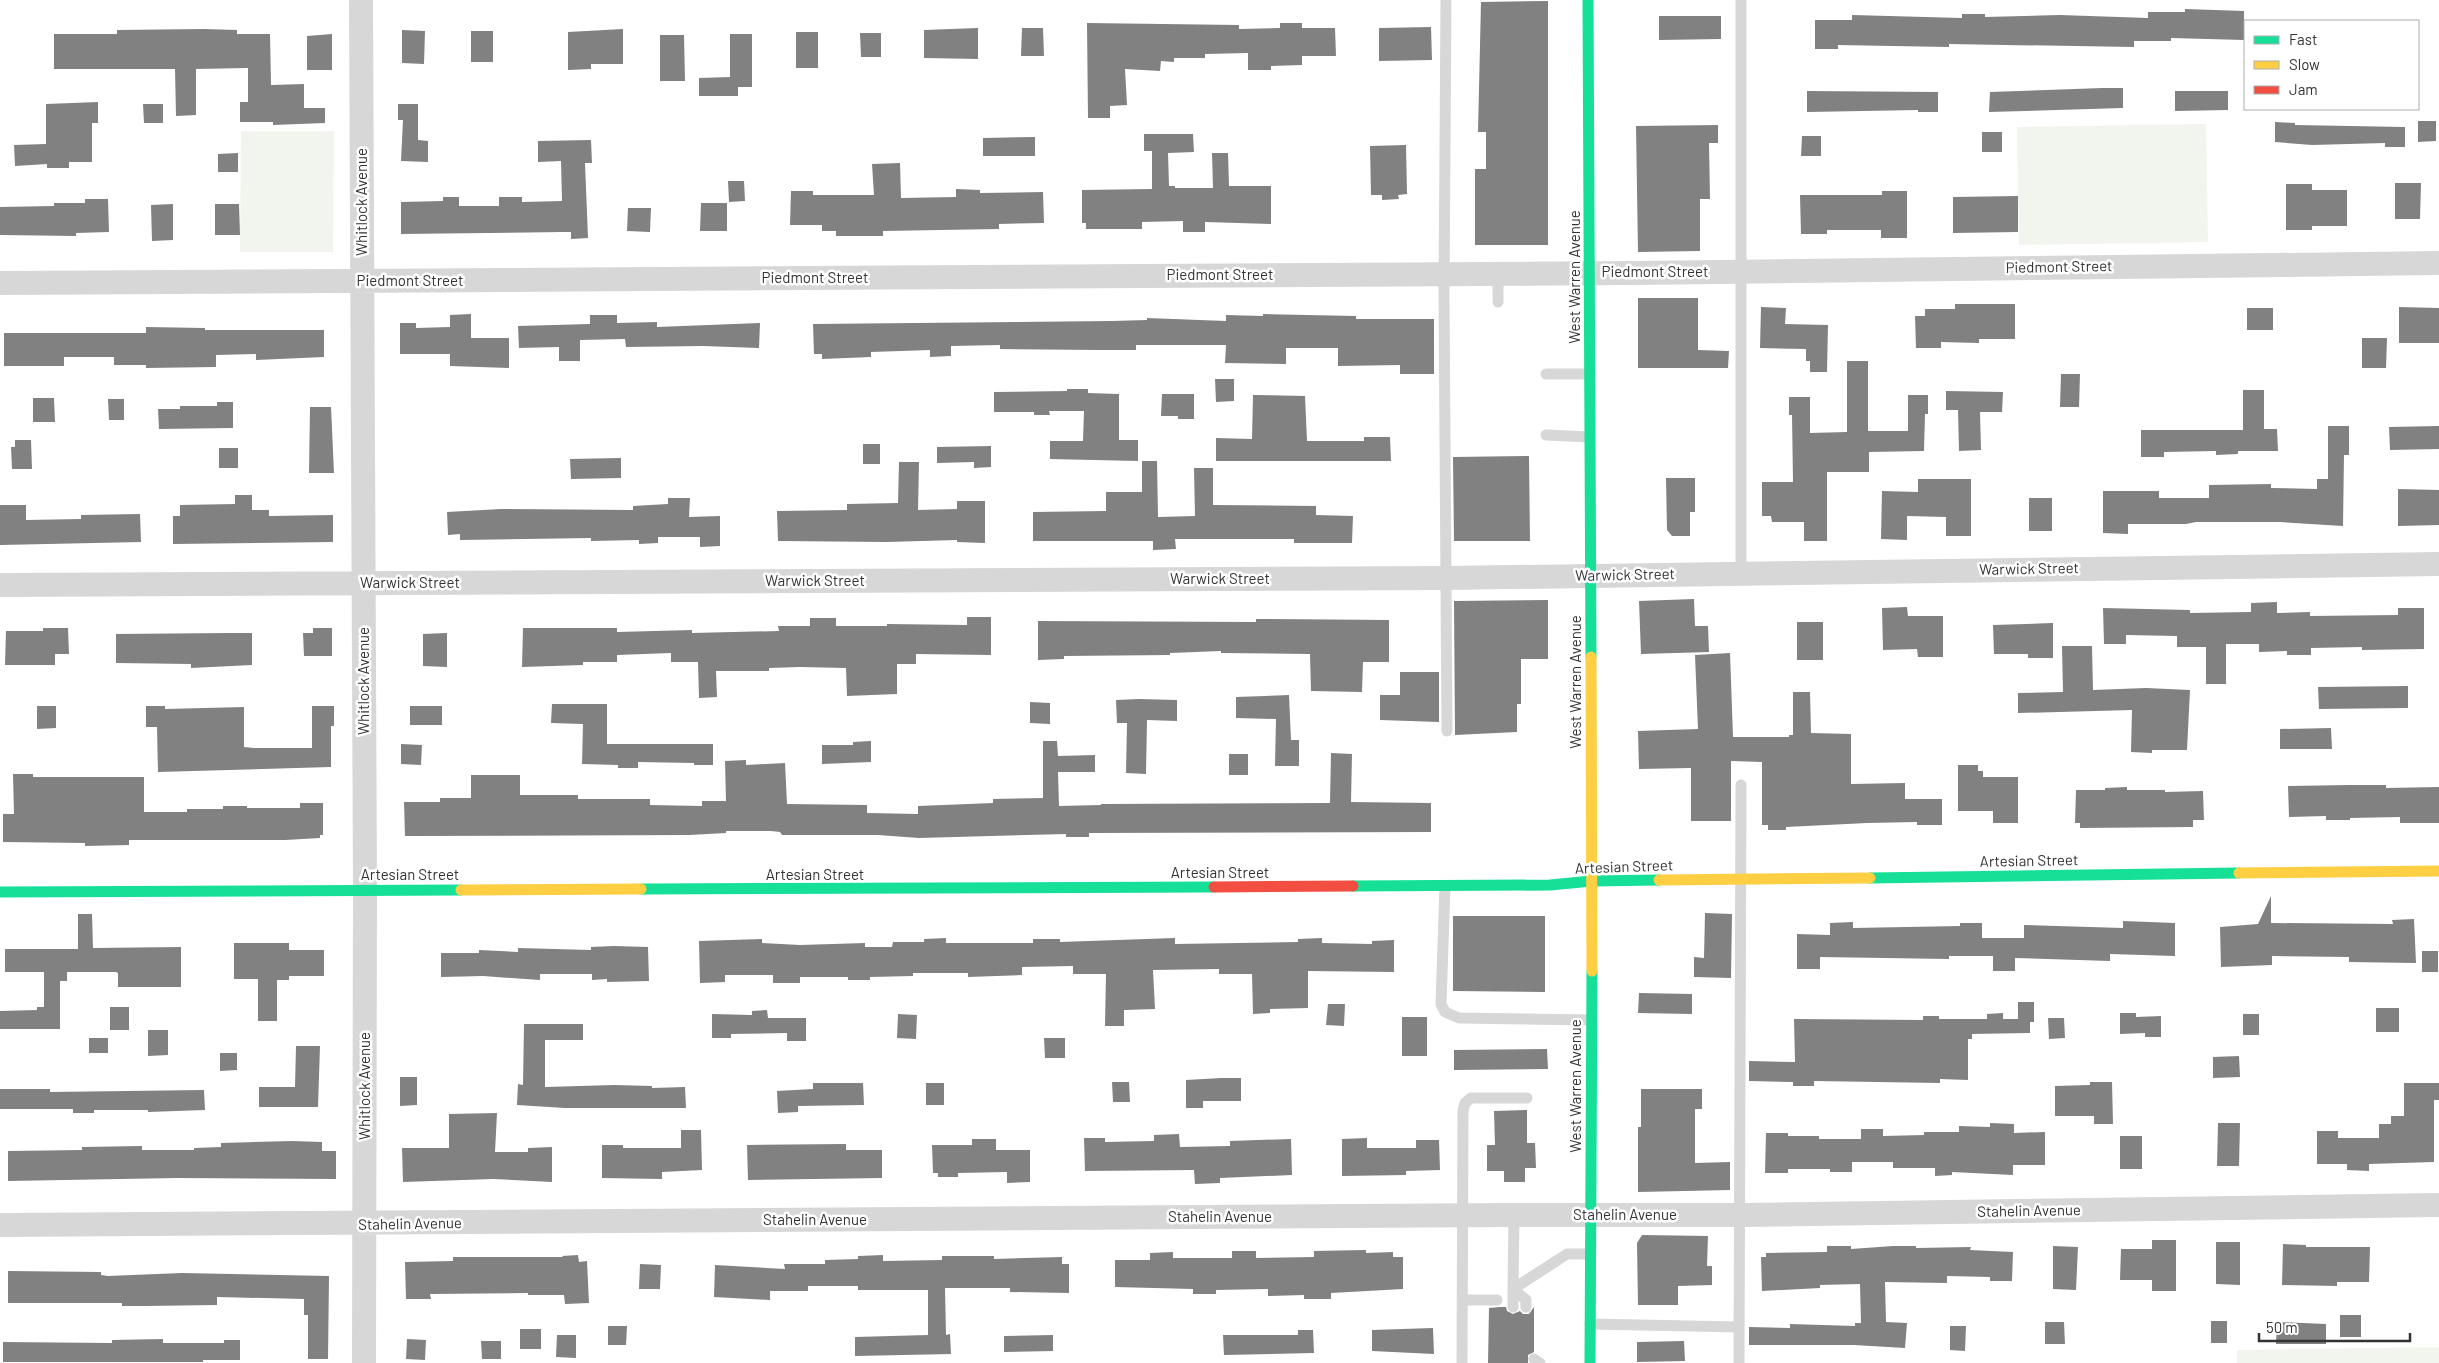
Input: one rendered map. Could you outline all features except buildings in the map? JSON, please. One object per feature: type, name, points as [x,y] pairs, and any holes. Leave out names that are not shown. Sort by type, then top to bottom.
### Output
[{"type":"street","name":"Whitlock Avenue","points":[[361,0],[365,890],[364,1363]]},
{"type":"street","name":"West Warren Avenue","points":[[1588,0],[1592,881],[1590,1363]]},
{"type":"street","name":"Piedmont Street","points":[[0,283],[1590,273],[2439,263]]},
{"type":"street","name":"Warwick Street","points":[[0,585],[1446,578],[1591,574],[2439,564]]},
{"type":"street","name":"Artesian Street","points":[[0,892],[887,890],[1445,886],[1550,885],[1592,881],[2439,872]]},
{"type":"street","name":"Stahelin Avenue","points":[[0,1225],[1463,1215],[1740,1215],[2439,1205]]},
{"type":"lane","points":[[1446,0],[1444,274],[1449,432],[1446,578],[1447,731]]},
{"type":"lane","points":[[1741,0],[1741,573]]},
{"type":"lane","points":[[1498,273],[1498,302]]},
{"type":"lane","points":[[1546,374],[1590,374]]},
{"type":"lane","points":[[1546,435],[1590,437]]},
{"type":"lane","points":[[1739,1363],[1739,880],[1741,785]]},
{"type":"lane","points":[[1445,886],[1441,1004],[1445,1012],[1459,1018],[1591,1020]]},
{"type":"lane","points":[[1462,1363],[1462,1111],[1465,1103],[1471,1098],[1527,1098]]},
{"type":"lane","points":[[1513,1307],[1514,1215]]},
{"type":"lane","points":[[1462,1300],[1497,1303],[1513,1289],[1567,1254],[1590,1254]]},
{"type":"lane","points":[[1513,1289],[1526,1300],[1526,1307]]},
{"type":"lane","points":[[1590,1324],[1739,1327]]},
{"type":"shaded area","points":[[2206,124],[2208,242],[2019,245],[2017,127]]},
{"type":"shaded area","points":[[241,131],[334,131],[333,252],[240,252]]},
{"type":"shaded area","points":[[2439,1347],[2439,1363],[2237,1363],[2237,1350]]},
{"type":"traffic: fast","points":[[1588,0],[1591,657]]},
{"type":"traffic: fast","points":[[1870,878],[2239,873]]},
{"type":"traffic: fast","points":[[1353,886],[1550,885],[1592,881],[1659,880]]},
{"type":"traffic: fast","points":[[641,889],[1214,887]]},
{"type":"traffic: fast","points":[[0,892],[461,890]]},
{"type":"traffic: fast","points":[[1590,1363],[1592,971]]},
{"type":"traffic: slow","points":[[1591,657],[1592,971]]},
{"type":"traffic: slow","points":[[2239,873],[2439,871]]},
{"type":"traffic: slow","points":[[1659,880],[1870,878]]},
{"type":"traffic: slow","points":[[461,890],[641,889]]},
{"type":"traffic: jam","points":[[1214,887],[1353,886]]}]
